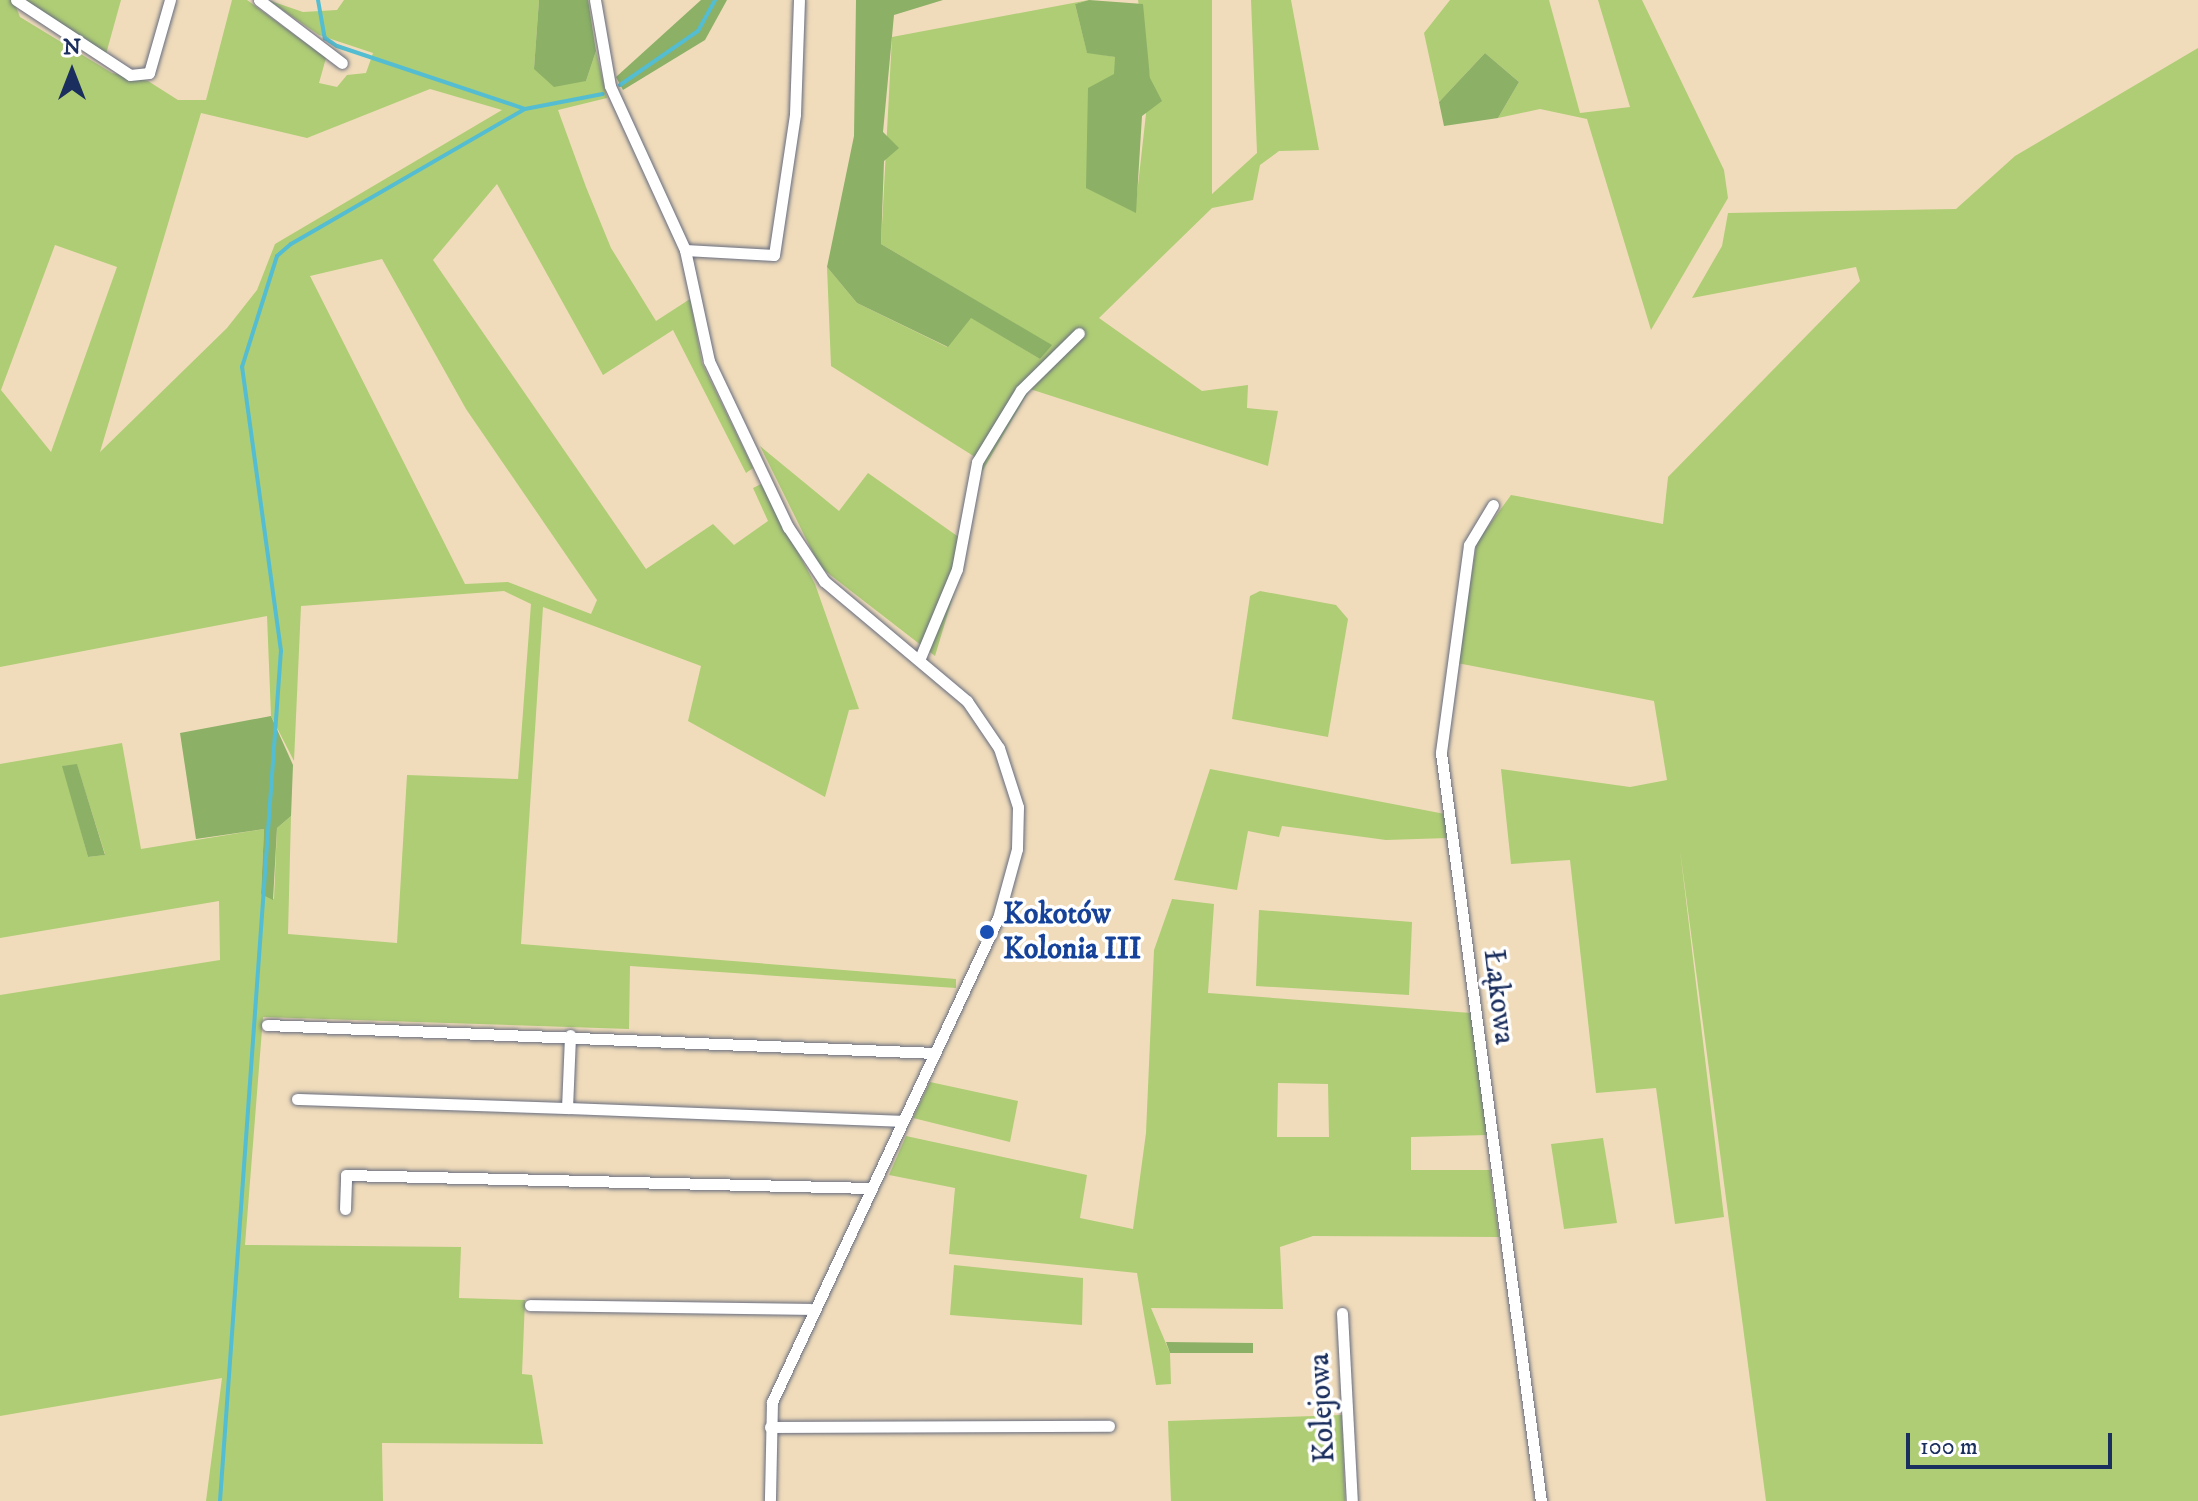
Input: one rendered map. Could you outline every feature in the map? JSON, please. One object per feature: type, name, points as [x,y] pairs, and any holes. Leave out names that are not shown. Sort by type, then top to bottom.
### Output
[{"type":"street","points":[[16,0],[130,75],[149,73],[170,0]]},
{"type":"street","points":[[259,0],[342,63]]},
{"type":"street","points":[[595,0],[610,86],[685,250],[709,361],[801,552],[841,596],[920,658],[984,724],[1011,774],[1018,807],[1009,884],[934,1053],[810,1309],[772,1402],[770,1501]]},
{"type":"street","points":[[685,250],[774,255],[795,114],[799,0]]},
{"type":"street","points":[[920,658],[957,569],[982,452],[1021,390],[1079,333]]},
{"type":"street","name":"Łąkowa","points":[[1493,505],[1469,545],[1441,753],[1541,1501]]},
{"type":"street","points":[[267,1025],[570,1035],[934,1053]]},
{"type":"street","points":[[567,1108],[570,1035]]},
{"type":"street","points":[[297,1099],[900,1121]]},
{"type":"street","points":[[345,1209],[346,1175],[869,1188]]},
{"type":"street","points":[[530,1305],[810,1309]]},
{"type":"street","name":"Kolejowa","points":[[1342,1313],[1352,1501]]},
{"type":"street","points":[[770,1427],[1109,1426]]},
{"type":"green space","points":[[0,0],[13,0],[20,17],[112,73],[148,81],[178,100],[206,100],[232,0],[247,0],[326,58],[319,83],[337,87],[347,75],[366,73],[373,53],[319,35],[268,0],[303,12],[337,10],[344,0],[539,0],[534,69],[586,81],[596,51],[607,98],[558,110],[611,248],[656,321],[690,299],[702,363],[753,468],[746,473],[673,330],[603,375],[497,184],[433,260],[646,569],[713,524],[734,545],[768,521],[753,488],[761,484],[815,584],[859,709],[849,710],[825,797],[688,721],[701,666],[543,607],[521,944],[956,979],[956,988],[630,966],[629,1029],[263,1017],[245,1245],[461,1247],[459,1298],[525,1300],[522,1374],[532,1375],[543,1444],[382,1443],[383,1501],[206,1501],[222,1378],[0,1416],[0,995],[220,960],[219,901],[0,938],[0,764],[122,743],[141,849],[264,829],[261,894],[274,899],[277,828],[291,816],[288,934],[397,943],[407,775],[518,779],[531,604],[504,591],[301,606],[294,761],[271,716],[267,616],[0,667]],"holes":[[[430,89],[502,110],[275,244],[257,290],[227,328],[100,452],[201,113],[307,138]],[[55,245],[117,267],[51,452],[1,390]],[[382,259],[466,409],[597,600],[591,614],[508,582],[465,584],[310,276]],[[77,765],[104,855],[88,857],[63,766]]]},
{"type":"green space","points":[[24,0],[121,0],[106,54]]},
{"type":"green space","points":[[539,0],[588,0],[596,51],[586,81],[554,87],[534,69]]},
{"type":"green space","points":[[701,0],[727,0],[705,40],[623,90],[616,77]]},
{"type":"green space","points":[[856,0],[943,0],[894,15],[883,132],[899,148],[884,161],[881,244],[1052,345],[1040,359],[971,318],[948,347],[857,303],[827,267],[854,136]]},
{"type":"green space","points":[[1089,0],[1075,4],[1087,52],[1115,57],[1135,212],[1150,78],[1138,0],[1212,0],[1212,194],[1257,153],[1251,0],[1291,0],[1319,150],[1279,151],[1260,165],[1253,200],[1212,208],[1099,318],[1202,391],[1248,385],[1247,408],[1278,411],[1268,466],[1030,389],[979,477],[966,553],[935,656],[820,567],[760,446],[839,511],[868,473],[960,538],[975,457],[831,366],[827,267],[857,303],[947,347],[970,317],[1040,359],[1051,345],[881,244],[892,37]]},
{"type":"green space","points":[[1089,0],[1143,4],[1150,78],[1162,101],[1142,116],[1136,213],[1086,188],[1088,88],[1114,74],[1115,57],[1087,53],[1075,4]]},
{"type":"green space","points":[[1450,0],[1549,0],[1580,113],[1630,107],[1598,0],[1642,0],[1724,170],[1728,198],[1651,330],[1587,119],[1540,109],[1498,118],[1519,82],[1485,53],[1439,102],[1424,33]]},
{"type":"green space","points":[[2198,48],[2198,1501],[1766,1501],[1680,850],[1724,1217],[1675,1224],[1656,1088],[1596,1093],[1570,860],[1511,864],[1501,769],[1630,787],[1667,780],[1654,701],[1457,663],[1477,542],[1511,495],[1663,524],[1668,477],[1860,281],[1856,267],[1692,298],[1722,246],[1728,213],[1956,209],[2015,156]]},
{"type":"green space","points":[[1485,53],[1519,82],[1498,118],[1444,126],[1439,102]]},
{"type":"green space","points":[[1260,591],[1336,605],[1348,619],[1328,737],[1232,719],[1250,596]]},
{"type":"green space","points":[[271,716],[293,765],[291,816],[277,828],[273,900],[261,894],[264,829],[196,839],[180,733]]},
{"type":"green space","points":[[77,764],[105,855],[88,857],[62,766]]},
{"type":"green space","points":[[1210,769],[1445,814],[1448,838],[1386,840],[1282,826],[1279,837],[1248,831],[1237,890],[1174,880]]},
{"type":"green space","points":[[1172,899],[1214,904],[1208,993],[1471,1013],[1488,1135],[1411,1137],[1411,1170],[1490,1170],[1499,1237],[1313,1236],[1280,1247],[1283,1309],[1151,1308],[1170,1353],[1171,1384],[1156,1385],[1137,1273],[949,1254],[955,1188],[889,1175],[906,1136],[1087,1175],[1080,1218],[1133,1229],[1146,1133],[1154,950]],"holes":[[[1278,1083],[1328,1084],[1329,1137],[1277,1137]]]},
{"type":"green space","points":[[1259,910],[1412,922],[1409,995],[1256,986]]},
{"type":"green space","points":[[930,1082],[1018,1101],[1010,1142],[913,1118]]},
{"type":"green space","points":[[1603,1138],[1617,1223],[1564,1229],[1551,1144]]},
{"type":"green space","points":[[954,1265],[1083,1278],[1082,1325],[950,1315]]},
{"type":"green space","points":[[1166,1342],[1253,1343],[1253,1353],[1170,1353]]},
{"type":"green space","points":[[1342,1415],[1345,1501],[1171,1501],[1168,1421]]},
{"type":"waterway","points":[[318,0],[325,38],[337,46],[525,109]]},
{"type":"waterway","points":[[620,85],[698,31],[715,0]]},
{"type":"waterway","points":[[220,1501],[281,651],[242,367],[277,256],[291,244],[525,109],[603,94]]},
{"type":"place","name":"Kokotów Kolonia III","points":[[987,932]]}]
